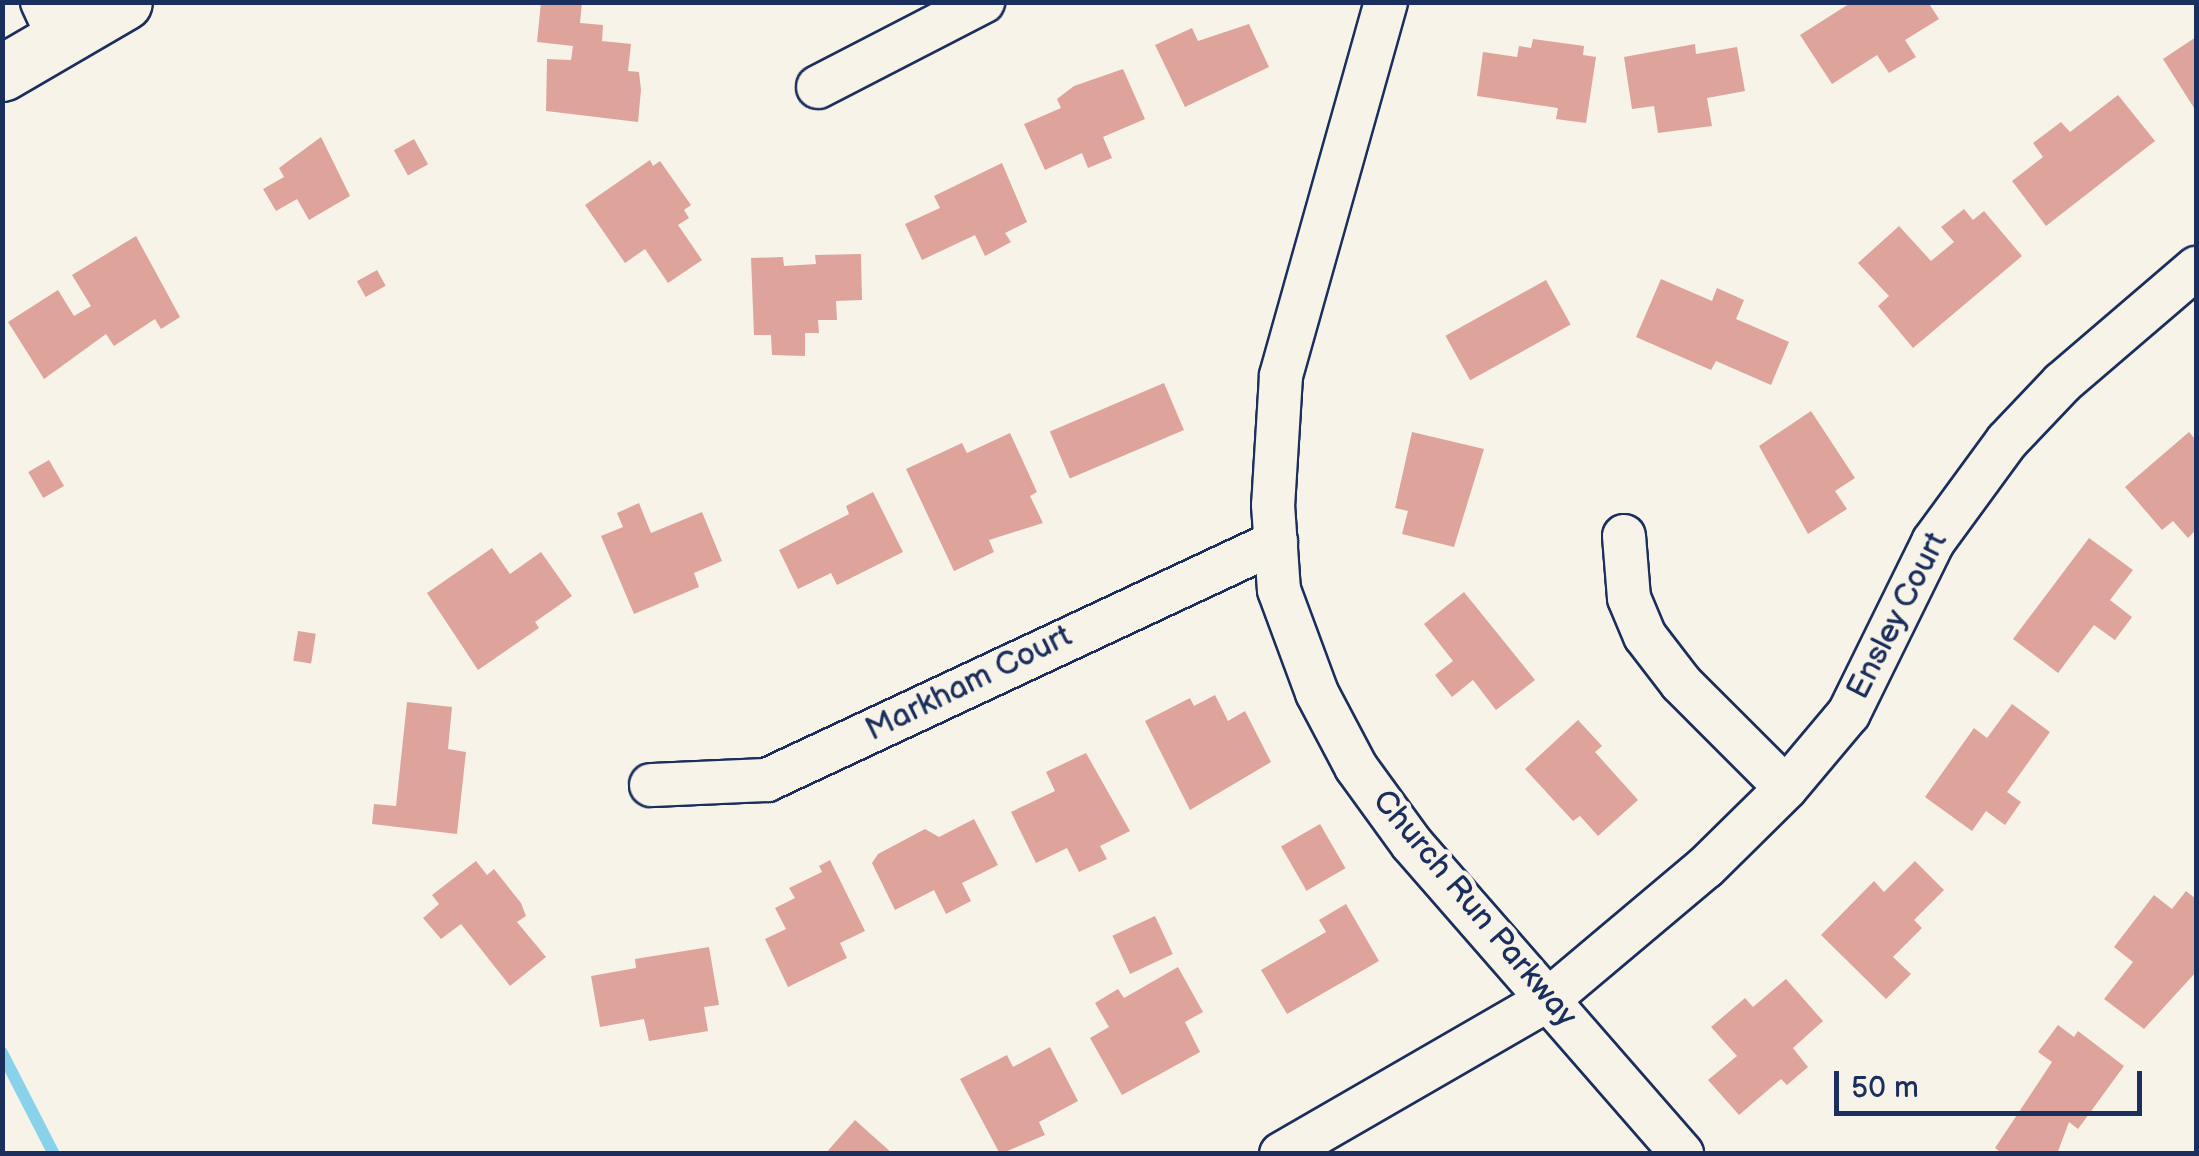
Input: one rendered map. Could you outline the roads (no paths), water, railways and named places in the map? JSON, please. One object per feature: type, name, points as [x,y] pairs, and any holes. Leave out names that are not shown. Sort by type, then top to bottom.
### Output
[{"type":"main road","points":[[2,73],[50,20],[124,2]]},
{"type":"street","points":[[818,88],[983,2]]},
{"type":"street","name":"Church Run Parkway","points":[[1386,2],[1281,376],[1274,432],[1279,590],[1317,693],[1356,767],[1412,844],[1682,1154]]},
{"type":"street","name":"Ensley Court","points":[[1281,1154],[1549,999],[1666,903],[1786,788],[1848,712],[1934,542],[1967,490],[2062,383],[2196,268]]},
{"type":"street","points":[[1624,536],[1630,598],[1645,636],[1682,683],[1786,788]]},
{"type":"street","name":"Markham Court","points":[[652,785],[767,780],[1276,542]]},
{"type":"waterway","points":[[2,1053],[54,1154]]}]
